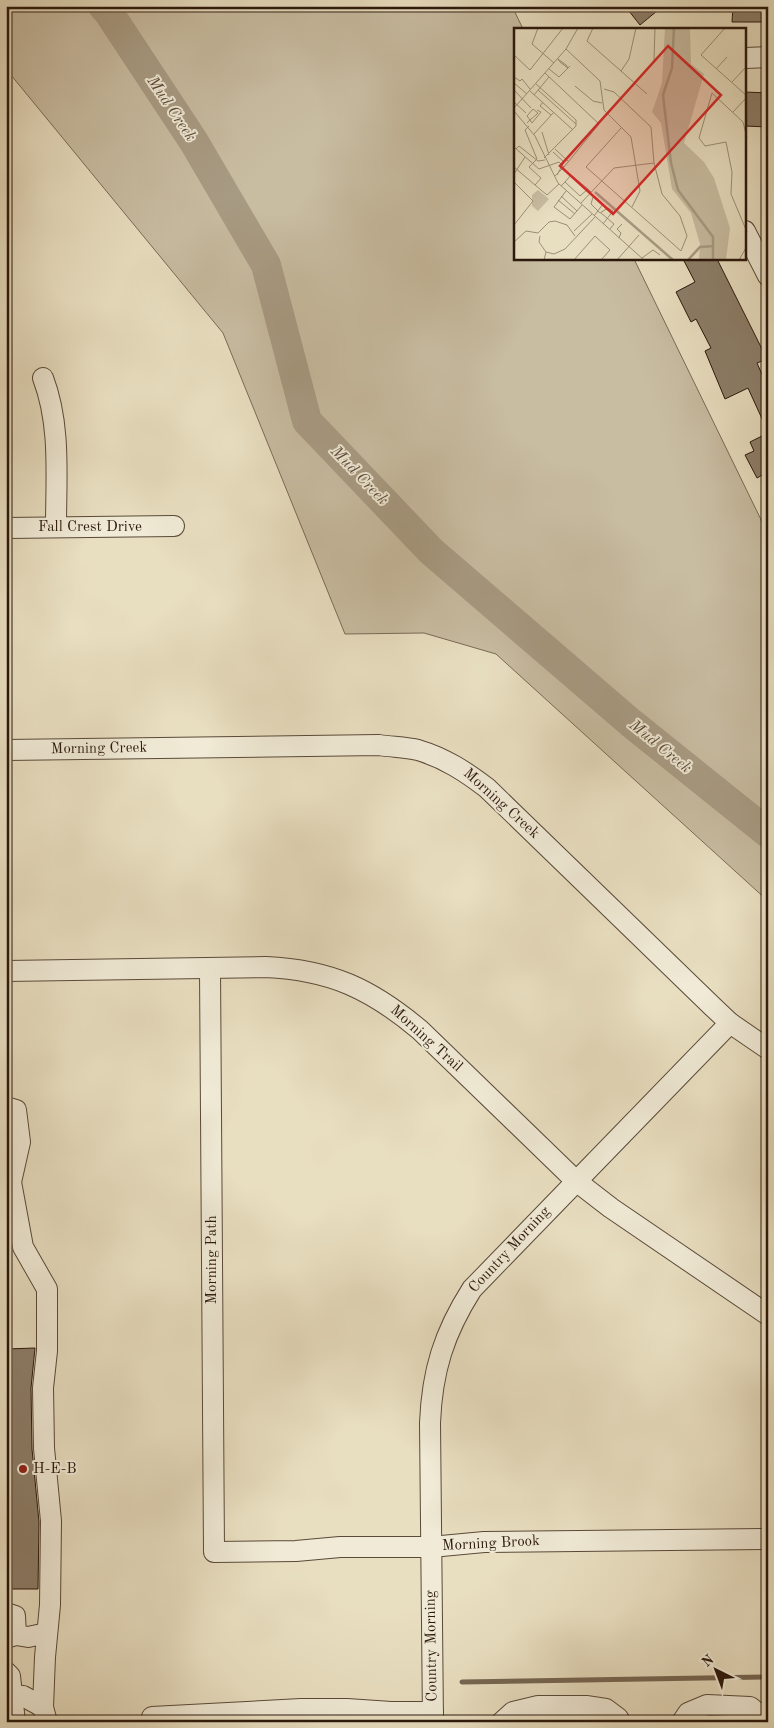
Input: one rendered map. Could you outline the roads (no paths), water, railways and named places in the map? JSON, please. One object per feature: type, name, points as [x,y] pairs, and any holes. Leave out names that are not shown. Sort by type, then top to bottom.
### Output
[{"type":"street","points":[[746,58],[768,57]]},
{"type":"street","points":[[746,233],[768,276]]},
{"type":"street","points":[[43,378],[49,393],[55,428],[56,527]]},
{"type":"street","name":"Fall Crest Drive","points":[[6,528],[174,526]]},
{"type":"street","name":"Morning Creek","points":[[6,750],[379,745],[417,750],[447,761],[461,768],[487,788],[730,1023],[768,1049]]},
{"type":"street","name":"Morning Trail","points":[[6,971],[266,967],[307,971],[345,982],[374,996],[420,1030],[576,1181],[611,1208],[768,1315]]},
{"type":"street","name":"Morning Path","points":[[210,969],[214,1552]]},
{"type":"street","name":"Country Morning","points":[[433,1717],[430,1547],[431,1399],[440,1354],[449,1330],[459,1309],[472,1289],[730,1023]]},
{"type":"street","points":[[6,1107],[16,1110],[20,1142],[11,1182],[23,1247],[47,1289],[44,1448],[50,1521],[50,1605],[47,1633],[45,1714]]},
{"type":"street","name":"Morning Brook","points":[[214,1552],[430,1547],[484,1542],[768,1539]]},
{"type":"street","points":[[6,1613],[15,1616],[11,1637],[28,1637],[47,1633]]},
{"type":"street","points":[[6,1672],[10,1676],[9,1696],[14,1722]]},
{"type":"street","points":[[9,1696],[23,1696],[45,1714]]},
{"type":"street","points":[[682,1722],[688,1713],[707,1705],[750,1708],[768,1722]]},
{"type":"street","points":[[502,1722],[513,1712],[538,1706],[586,1706],[606,1709],[618,1718],[620,1722]]},
{"type":"street","points":[[152,1719],[301,1709],[348,1709],[390,1717],[433,1717]]},
{"type":"waterway","name":"Mud Creek","points":[[103,6],[194,142],[266,265],[307,421],[431,551],[631,723],[768,833]]},
{"type":"waterway","points":[[462,1682],[768,1677]]},
{"type":"place","name":"H-E-B","points":[[23,1469]]}]
